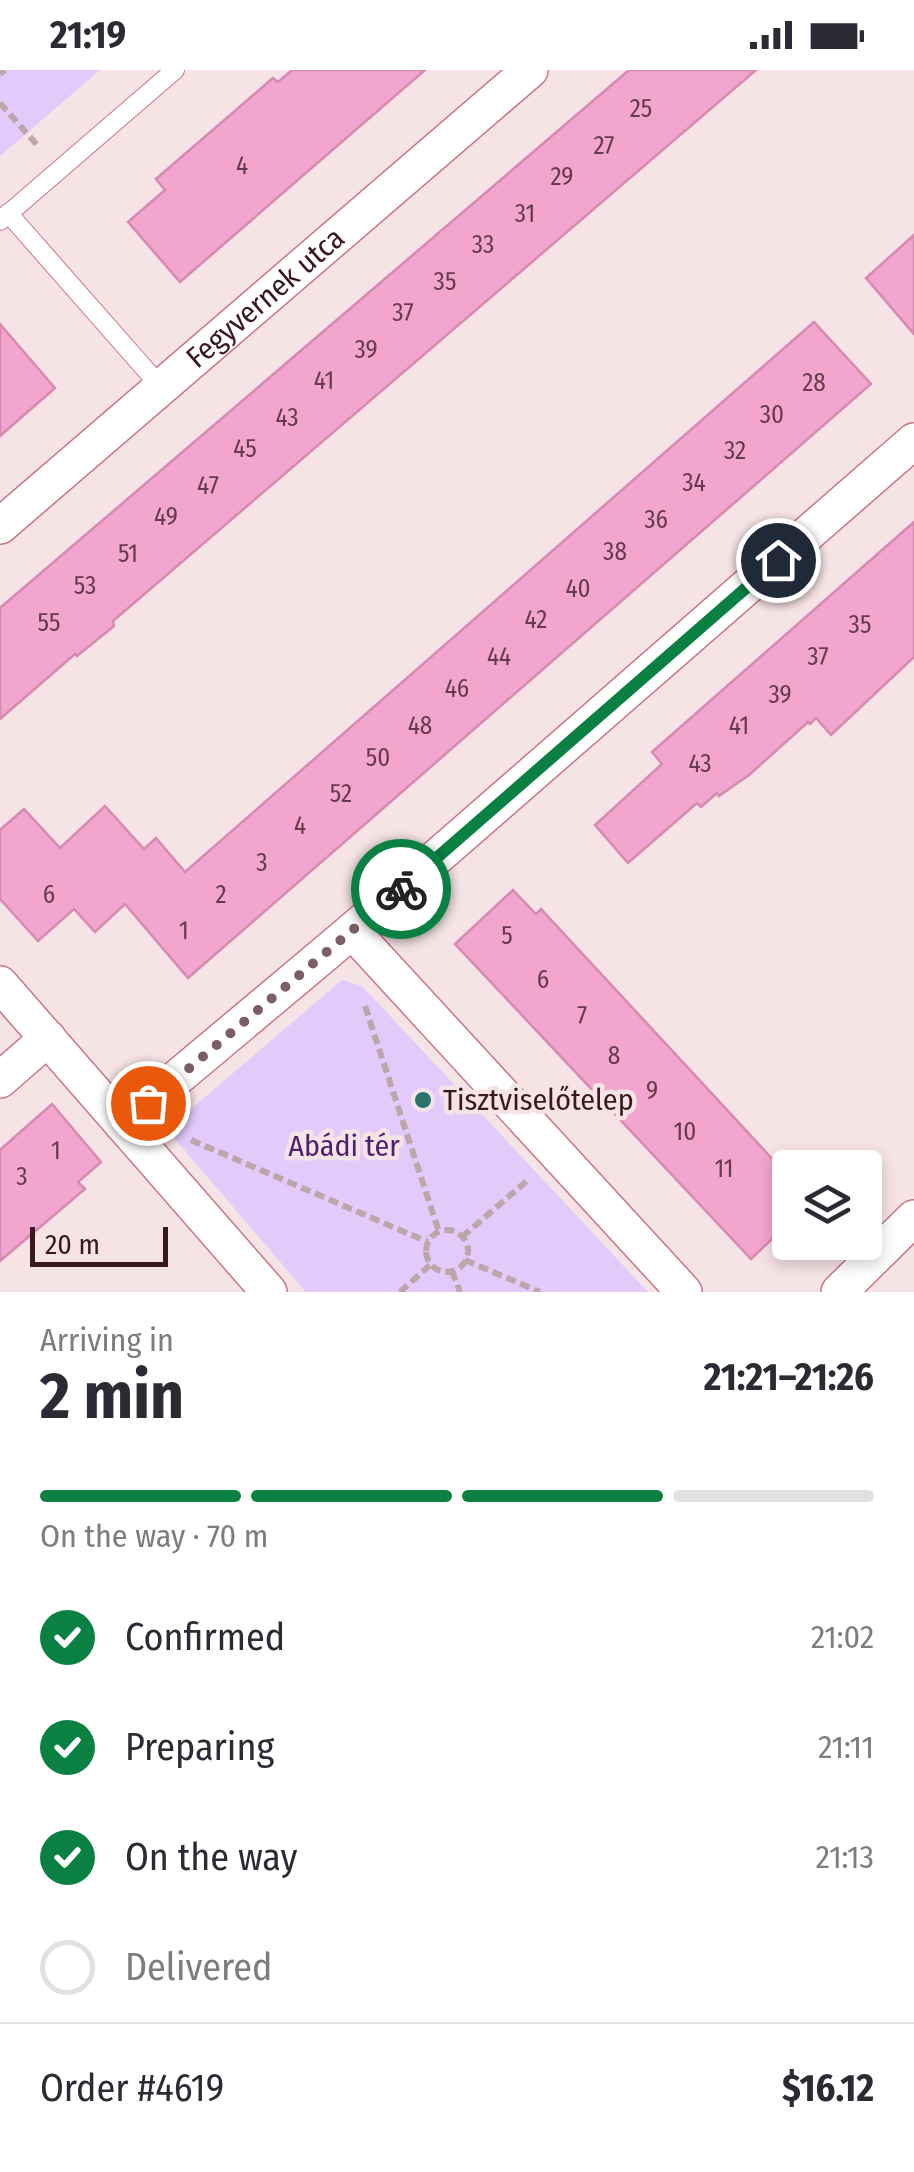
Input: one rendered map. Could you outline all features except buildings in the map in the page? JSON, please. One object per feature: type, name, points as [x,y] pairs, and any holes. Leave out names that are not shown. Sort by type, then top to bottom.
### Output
[{"type":"street","name":"Fegyvernek utca","points":[[0,526],[530,70]]},
{"type":"street","points":[[122,1124],[352,932],[914,441]]},
{"type":"street","points":[[352,932],[684,1292]]},
{"type":"street","points":[[0,984],[270,1292]]},
{"type":"street","points":[[0,1080],[48,1038]]},
{"type":"street","points":[[839,1292],[914,1218]]},
{"type":"lane","points":[[160,386],[4,217],[175,70]]},
{"type":"path","points":[[0,103],[59,170]]},
{"type":"path","points":[[363,1002],[439,1232]]},
{"type":"path","points":[[122,1124],[177,1134],[428,1242]]},
{"type":"path","points":[[462,1237],[556,1152]]},
{"type":"path","points":[[451,1230],[462,1237],[467,1250],[462,1265],[452,1271],[431,1264],[426,1254],[428,1242],[439,1232],[451,1230]]},
{"type":"path","points":[[465,1260],[540,1292]]},
{"type":"path","points":[[400,1292],[431,1264]]},
{"type":"path","points":[[452,1271],[460,1292]]},
{"type":"green space","points":[[0,70],[100,70],[0,156]]},
{"type":"green space","name":"Abádi tér","points":[[342,980],[362,986],[648,1292],[306,1292],[175,1139],[190,1110]]},
{"type":"way so far","points":[[148,1103],[401,889]]},
{"type":"place","name":"Tisztviselőtelep","points":[[423,1100]]},
{"type":"route","points":[[401,889],[778,560]]}]
